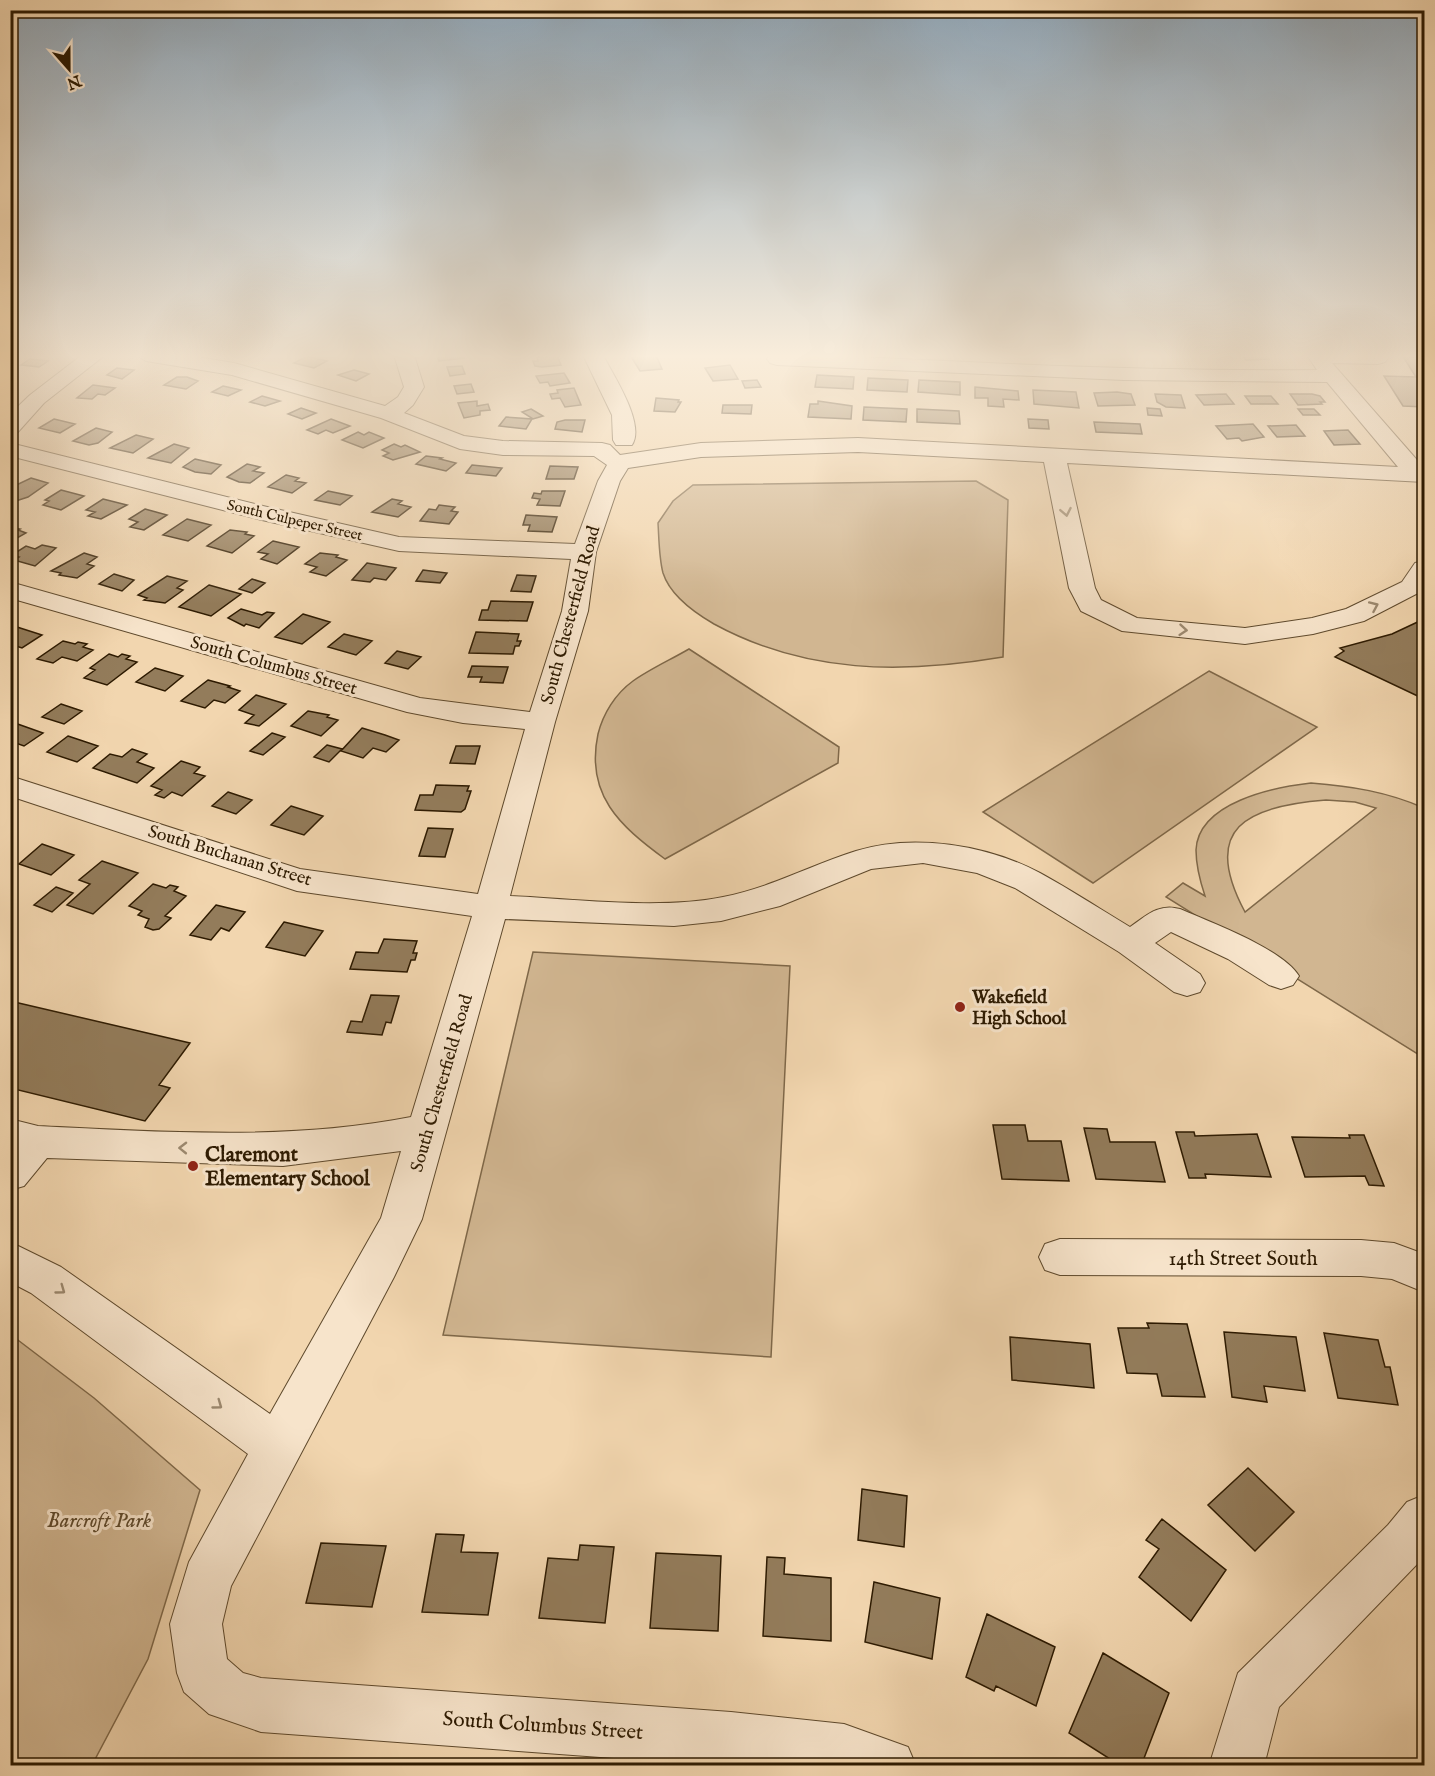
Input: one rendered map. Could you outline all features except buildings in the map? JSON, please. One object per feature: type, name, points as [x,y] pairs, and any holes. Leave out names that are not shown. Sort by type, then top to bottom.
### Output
[{"type":"street","points":[[449,438],[460,442],[503,448],[627,451],[858,445],[1416,475]]},
{"type":"street","points":[[626,438],[627,451]]},
{"type":"street","points":[[1385,438],[1416,475],[1425,500]]},
{"type":"street","name":"South Culpeper Street","points":[[10,449],[262,513],[399,544],[584,552]]},
{"type":"street","name":"South Chesterfield Road","points":[[203,1673],[196,1624],[207,1580],[277,1447],[379,1264],[401,1219],[429,1129],[541,722],[575,611],[584,552],[609,481],[627,451]]},
{"type":"street","points":[[1054,454],[1082,588],[1090,605],[1131,625],[1245,636],[1314,626],[1354,615],[1388,600],[1411,587],[1425,568]]},
{"type":"street","name":"South Columbus Street","points":[[10,590],[417,706],[463,714],[541,722]]},
{"type":"street","name":"South Buchanan Street","points":[[10,785],[297,880],[491,907],[674,914],[721,909],[768,898],[866,859],[923,852],[983,863],[1027,880],[1131,943],[1186,983]]},
{"type":"street","points":[[1131,943],[1168,917],[1240,950],[1281,976]]},
{"type":"street","points":[[10,1174],[24,1138],[136,1147],[283,1150],[375,1140],[429,1129]]},
{"type":"street","name":"14th Street South","points":[[1060,1257],[1361,1258],[1394,1261],[1425,1273]]},
{"type":"street","points":[[10,1260],[46,1280],[277,1447]]},
{"type":"street","points":[[1236,1766],[1257,1692],[1418,1536]]},
{"type":"street","name":"South Columbus Street","points":[[203,1673],[228,1695],[261,1705],[732,1739],[844,1751],[889,1766]]},
{"type":"green space","points":[[976,481],[1008,500],[1003,657],[965,663],[891,667],[855,666],[784,653],[749,640],[707,620],[677,596],[663,573],[658,523],[673,501],[693,485]]},
{"type":"green space","points":[[689,649],[839,747],[838,763],[665,859],[634,834],[610,807],[597,775],[595,756],[603,719],[621,692],[640,677]]},
{"type":"green space","points":[[1209,671],[1317,727],[1093,883],[983,812]]},
{"type":"green space","points":[[1311,783],[1383,794],[1424,808],[1424,1058],[1166,897],[1183,883],[1205,896],[1196,850],[1200,834],[1210,820],[1224,809],[1259,793]],"holes":[[[1326,800],[1355,802],[1376,808],[1245,912],[1232,883],[1228,860],[1230,841],[1239,827],[1254,816],[1274,808]]]},
{"type":"green space","points":[[533,952],[790,966],[771,1357],[443,1335]]},
{"type":"green space","name":"Barcroft Park","points":[[10,1334],[94,1398],[200,1490],[148,1659],[92,1765],[11,1765]]},
{"type":"place","name":"Wakefield High School","points":[[960,1007]]},
{"type":"place","name":"Claremont Elementary School","points":[[193,1166]]}]
